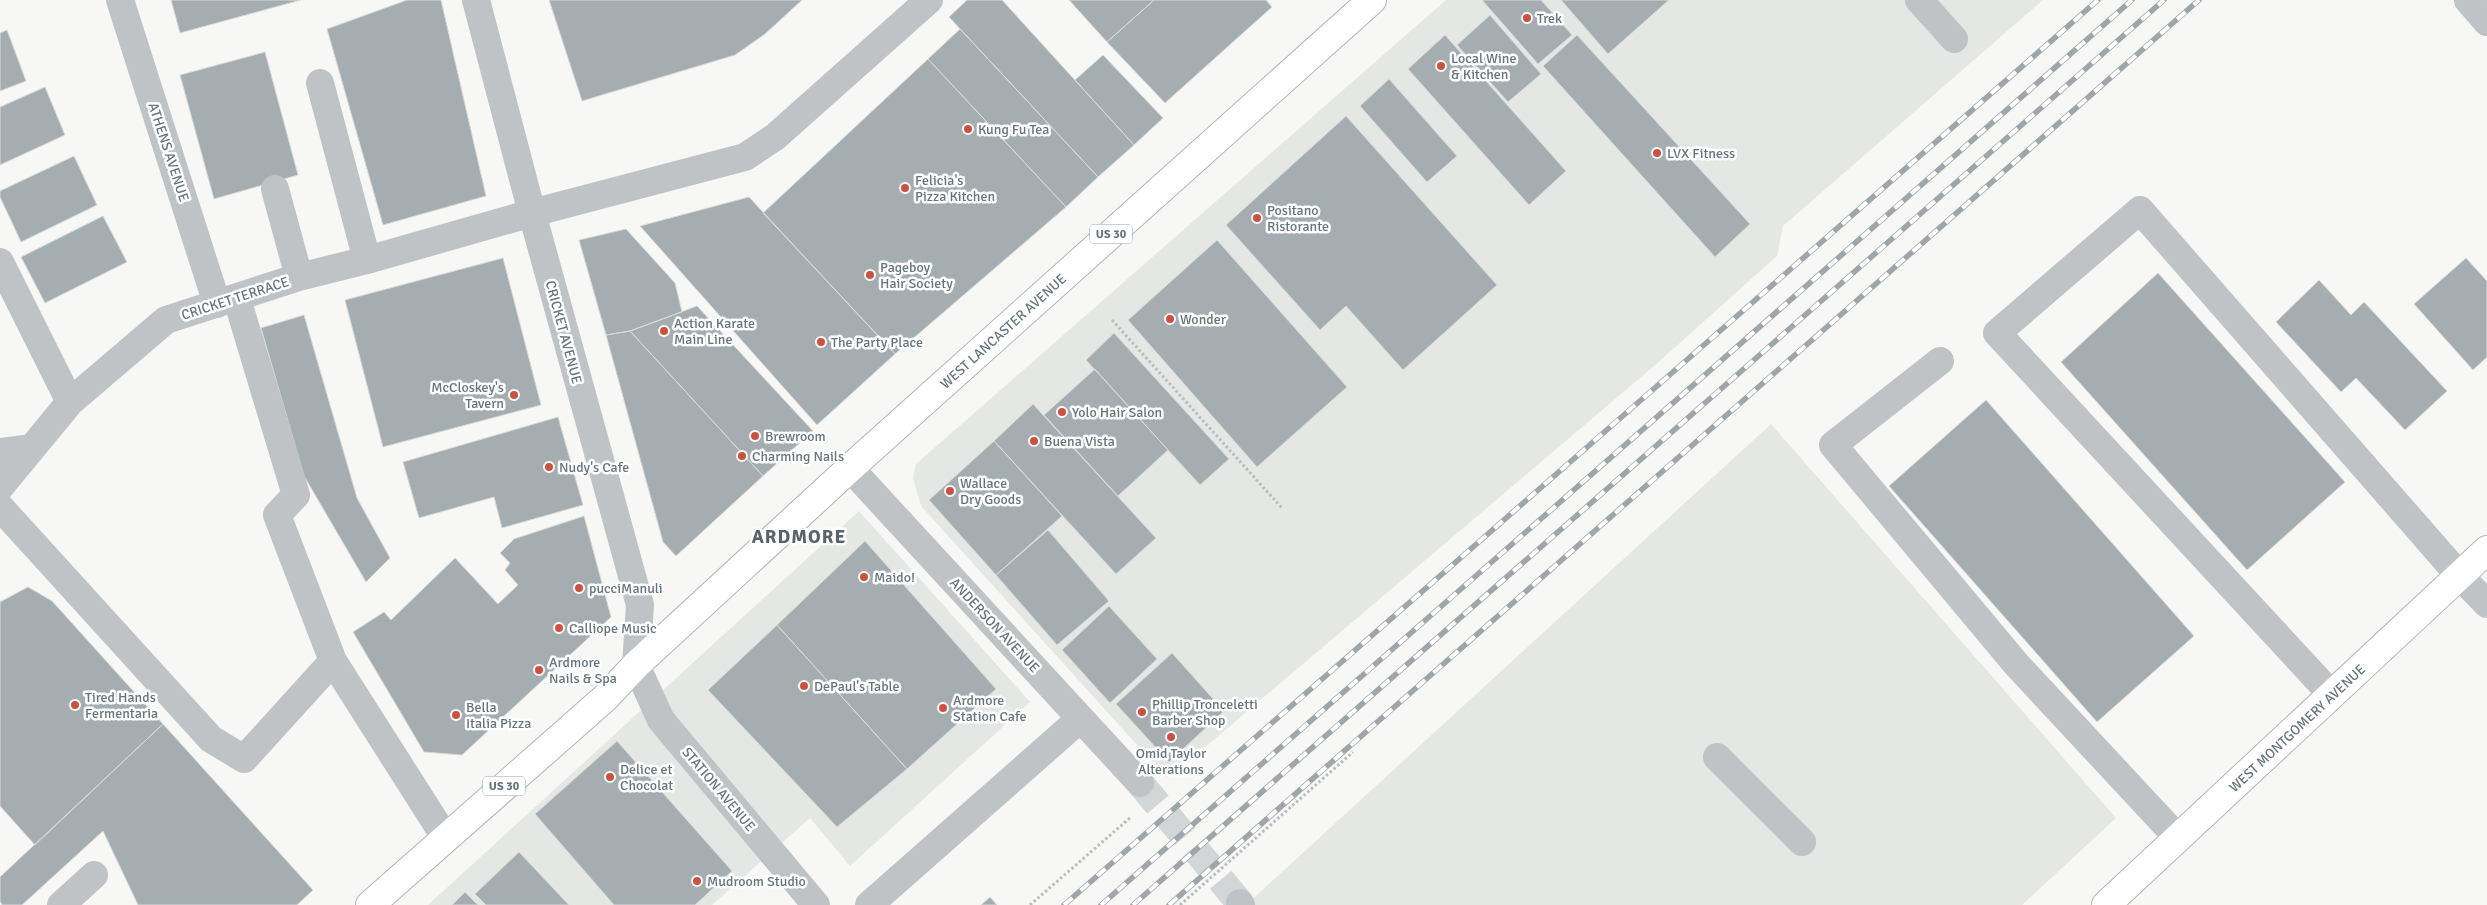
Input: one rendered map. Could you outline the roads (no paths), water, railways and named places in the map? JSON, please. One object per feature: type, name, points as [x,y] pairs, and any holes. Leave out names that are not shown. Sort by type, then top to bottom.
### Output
[{"type":"main road","name":"WEST LANCASTER AVENUE","points":[[636,665],[850,468],[1372,0]]},
{"type":"main road","name":"WEST MONTGOMERY AVENUE","points":[[2106,905],[2487,550]]},
{"type":"main road","name":"US 30","points":[[370,905],[605,698],[636,665]]},
{"type":"street","name":"ATHENS AVENUE","points":[[120,0],[296,495],[277,515],[332,661]]},
{"type":"street","name":"CRICKET AVENUE","points":[[476,0],[532,213],[640,605],[636,665]]},
{"type":"street","name":"CRICKET TERRACE","points":[[0,487],[70,402],[166,320],[227,302],[299,277],[746,157],[775,137],[929,0]]},
{"type":"street","points":[[1919,0],[1954,40]]},
{"type":"street","points":[[2468,0],[2487,22]]},
{"type":"street","points":[[320,83],[367,260]]},
{"type":"street","points":[[275,189],[299,277]]},
{"type":"street","points":[[2332,695],[1997,333],[2140,210],[2459,576],[2487,604]]},
{"type":"street","points":[[0,262],[70,402]]},
{"type":"street","points":[[1940,361],[1834,445],[2017,665],[2178,838]]},
{"type":"street","points":[[0,452],[32,448]]},
{"type":"street","name":"ANDERSON AVENUE","points":[[850,468],[1140,782]]},
{"type":"street","points":[[0,507],[211,739],[244,759],[332,661],[445,837]]},
{"type":"street","name":"STATION AVENUE","points":[[636,665],[661,720],[816,905]]},
{"type":"street","points":[[869,905],[1080,719]]},
{"type":"street","points":[[1717,757],[1802,842]]},
{"type":"street","points":[[61,905],[94,875]]},
{"type":"tunnel","points":[[1140,783],[1240,903]]},
{"type":"railway","points":[[1064,905],[2098,0]]},
{"type":"railway","points":[[1101,905],[2132,0]]},
{"type":"railway","points":[[1133,905],[2164,0]]},
{"type":"railway","points":[[1169,905],[2199,0]]},
{"type":"place","name":"Trek","points":[[1527,18]]},
{"type":"place","name":"Local Wine & Kitchen","points":[[1441,66]]},
{"type":"place","name":"Kung Fu Tea","points":[[968,129]]},
{"type":"place","name":"LVX Fitness","points":[[1657,153]]},
{"type":"place","name":"Felicia's Pizza Kitchen","points":[[905,188]]},
{"type":"place","name":"Positano Ristorante","points":[[1257,218]]},
{"type":"place","name":"Pageboy Hair Society","points":[[870,275]]},
{"type":"place","name":"Wonder","points":[[1170,319]]},
{"type":"place","name":"Action Karate Main Line","points":[[664,331]]},
{"type":"place","name":"The Party Place","points":[[821,342]]},
{"type":"place","name":"McCloskey's Tavern","points":[[514,395]]},
{"type":"place","name":"Yolo Hair Salon","points":[[1062,412]]},
{"type":"place","name":"Brewroom","points":[[755,436]]},
{"type":"place","name":"Buena Vista","points":[[1034,441]]},
{"type":"place","name":"Charming Nails","points":[[742,456]]},
{"type":"place","name":"Nudy's Cafe","points":[[549,467]]},
{"type":"place","name":"Wallace Dry Goods","points":[[950,491]]},
{"type":"place","name":"Maido!","points":[[864,577]]},
{"type":"place","name":"pucciManuli","points":[[579,588]]},
{"type":"place","name":"Calliope Music","points":[[559,628]]},
{"type":"place","name":"Ardmore Nails & Spa","points":[[539,670]]},
{"type":"place","name":"DePaul's Table","points":[[804,686]]},
{"type":"place","name":"Tired Hands Fermentaria","points":[[75,705]]},
{"type":"place","name":"Ardmore Station Cafe","points":[[943,708]]},
{"type":"place","name":"Phillip Tronceletti Barber Shop","points":[[1142,712]]},
{"type":"place","name":"Bella Italia Pizza","points":[[456,715]]},
{"type":"place","name":"Omid Taylor Alterations","points":[[1171,737]]},
{"type":"place","name":"Delice et Chocolat","points":[[610,777]]},
{"type":"place","name":"Mudroom Studio","points":[[697,881]]},
{"type":"district","name":"ARDMORE","points":[[799,536]]}]
